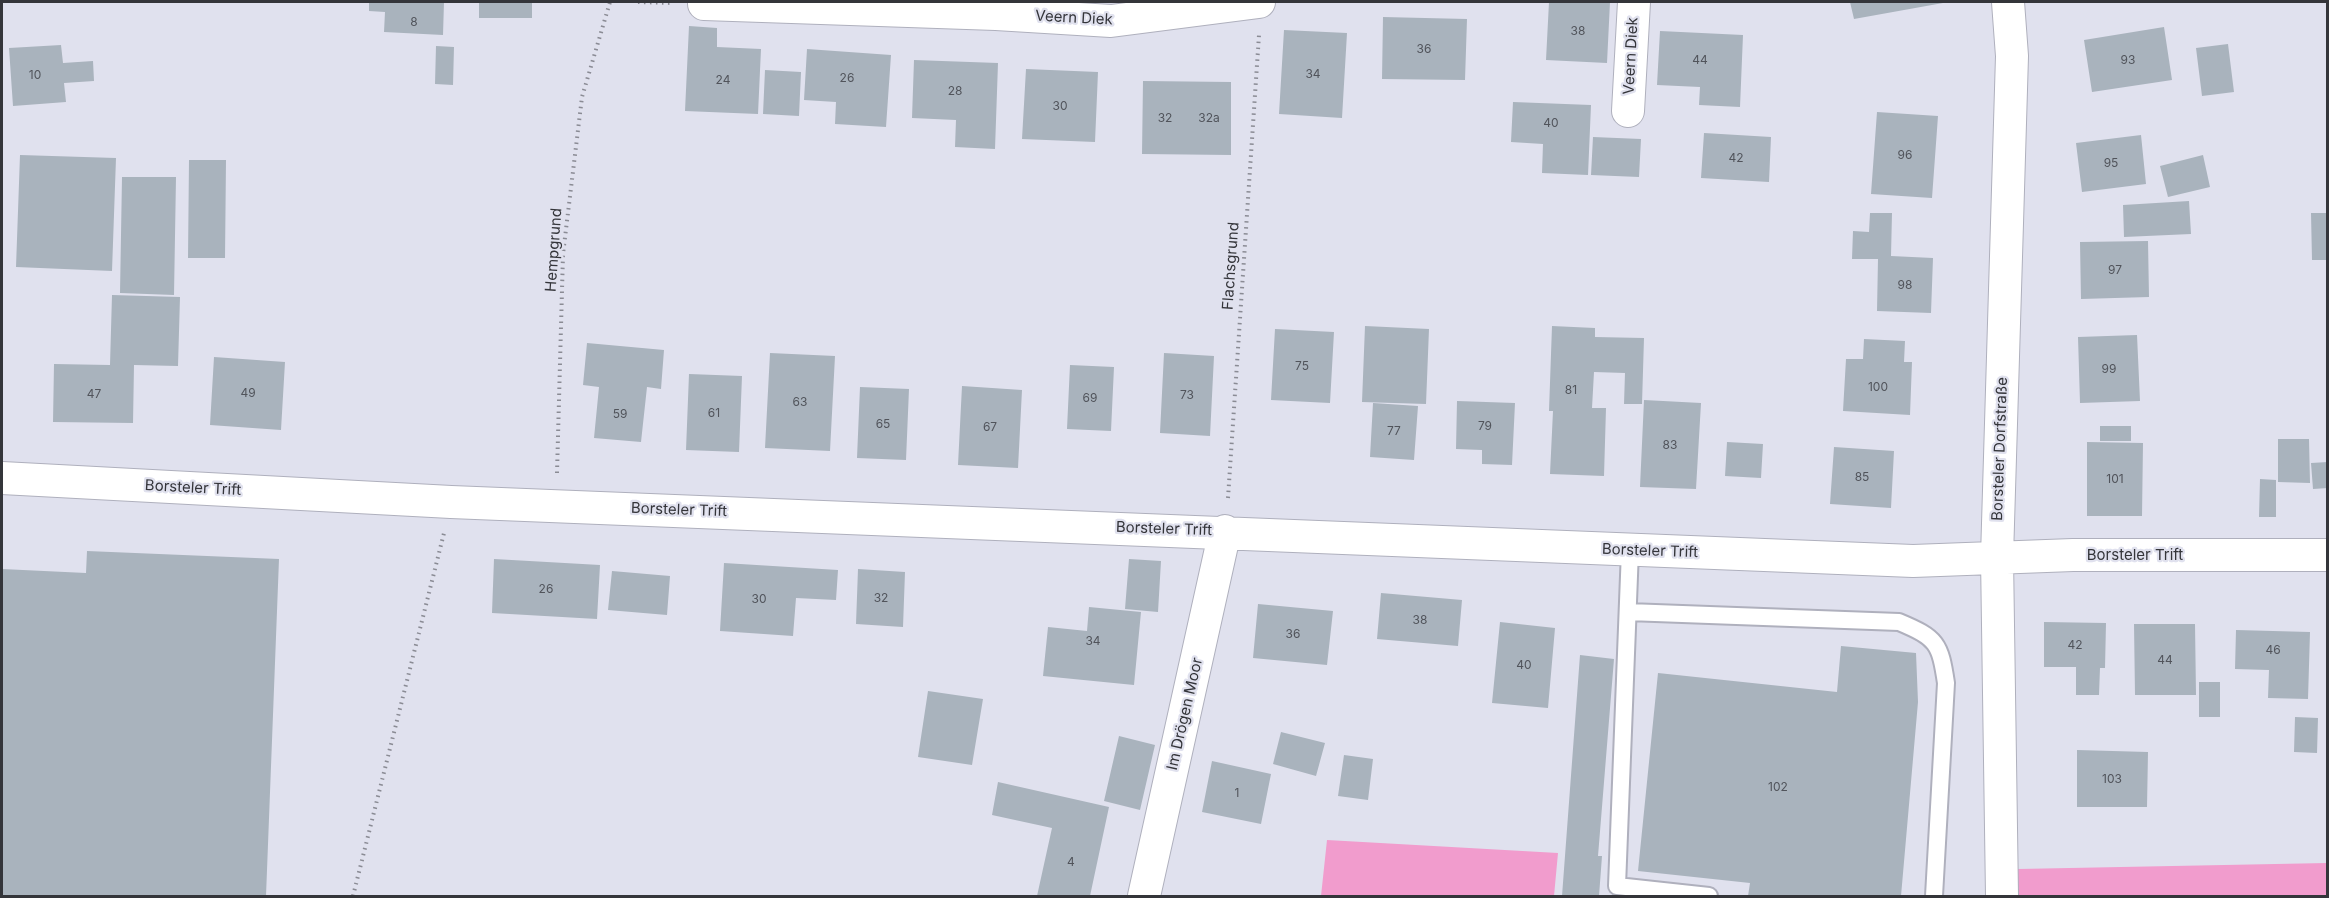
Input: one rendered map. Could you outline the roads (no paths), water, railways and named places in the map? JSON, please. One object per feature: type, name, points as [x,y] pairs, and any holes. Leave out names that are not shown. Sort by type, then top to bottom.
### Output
[{"type":"street","name":"Veern Diek","points":[[1628,111],[1634,2]]},
{"type":"street","name":"Borsteler Dorfstraße","points":[[2002,897],[1996,557],[2012,56],[2008,2]]},
{"type":"street","name":"Veern Diek","points":[[704,3],[992,8],[1111,21],[1259,13]]},
{"type":"street","name":"Borsteler Trift","points":[[2,478],[451,502],[1226,531],[1913,561],[1996,557],[2328,555]]},
{"type":"street","name":"Im Drögen Moor","points":[[1144,897],[1226,531]]},
{"type":"lane","points":[[1630,550],[1617,886],[1709,897]]},
{"type":"lane","points":[[1628,612],[1899,622],[1927,633],[1941,653],[1946,683],[1934,897]]}]
